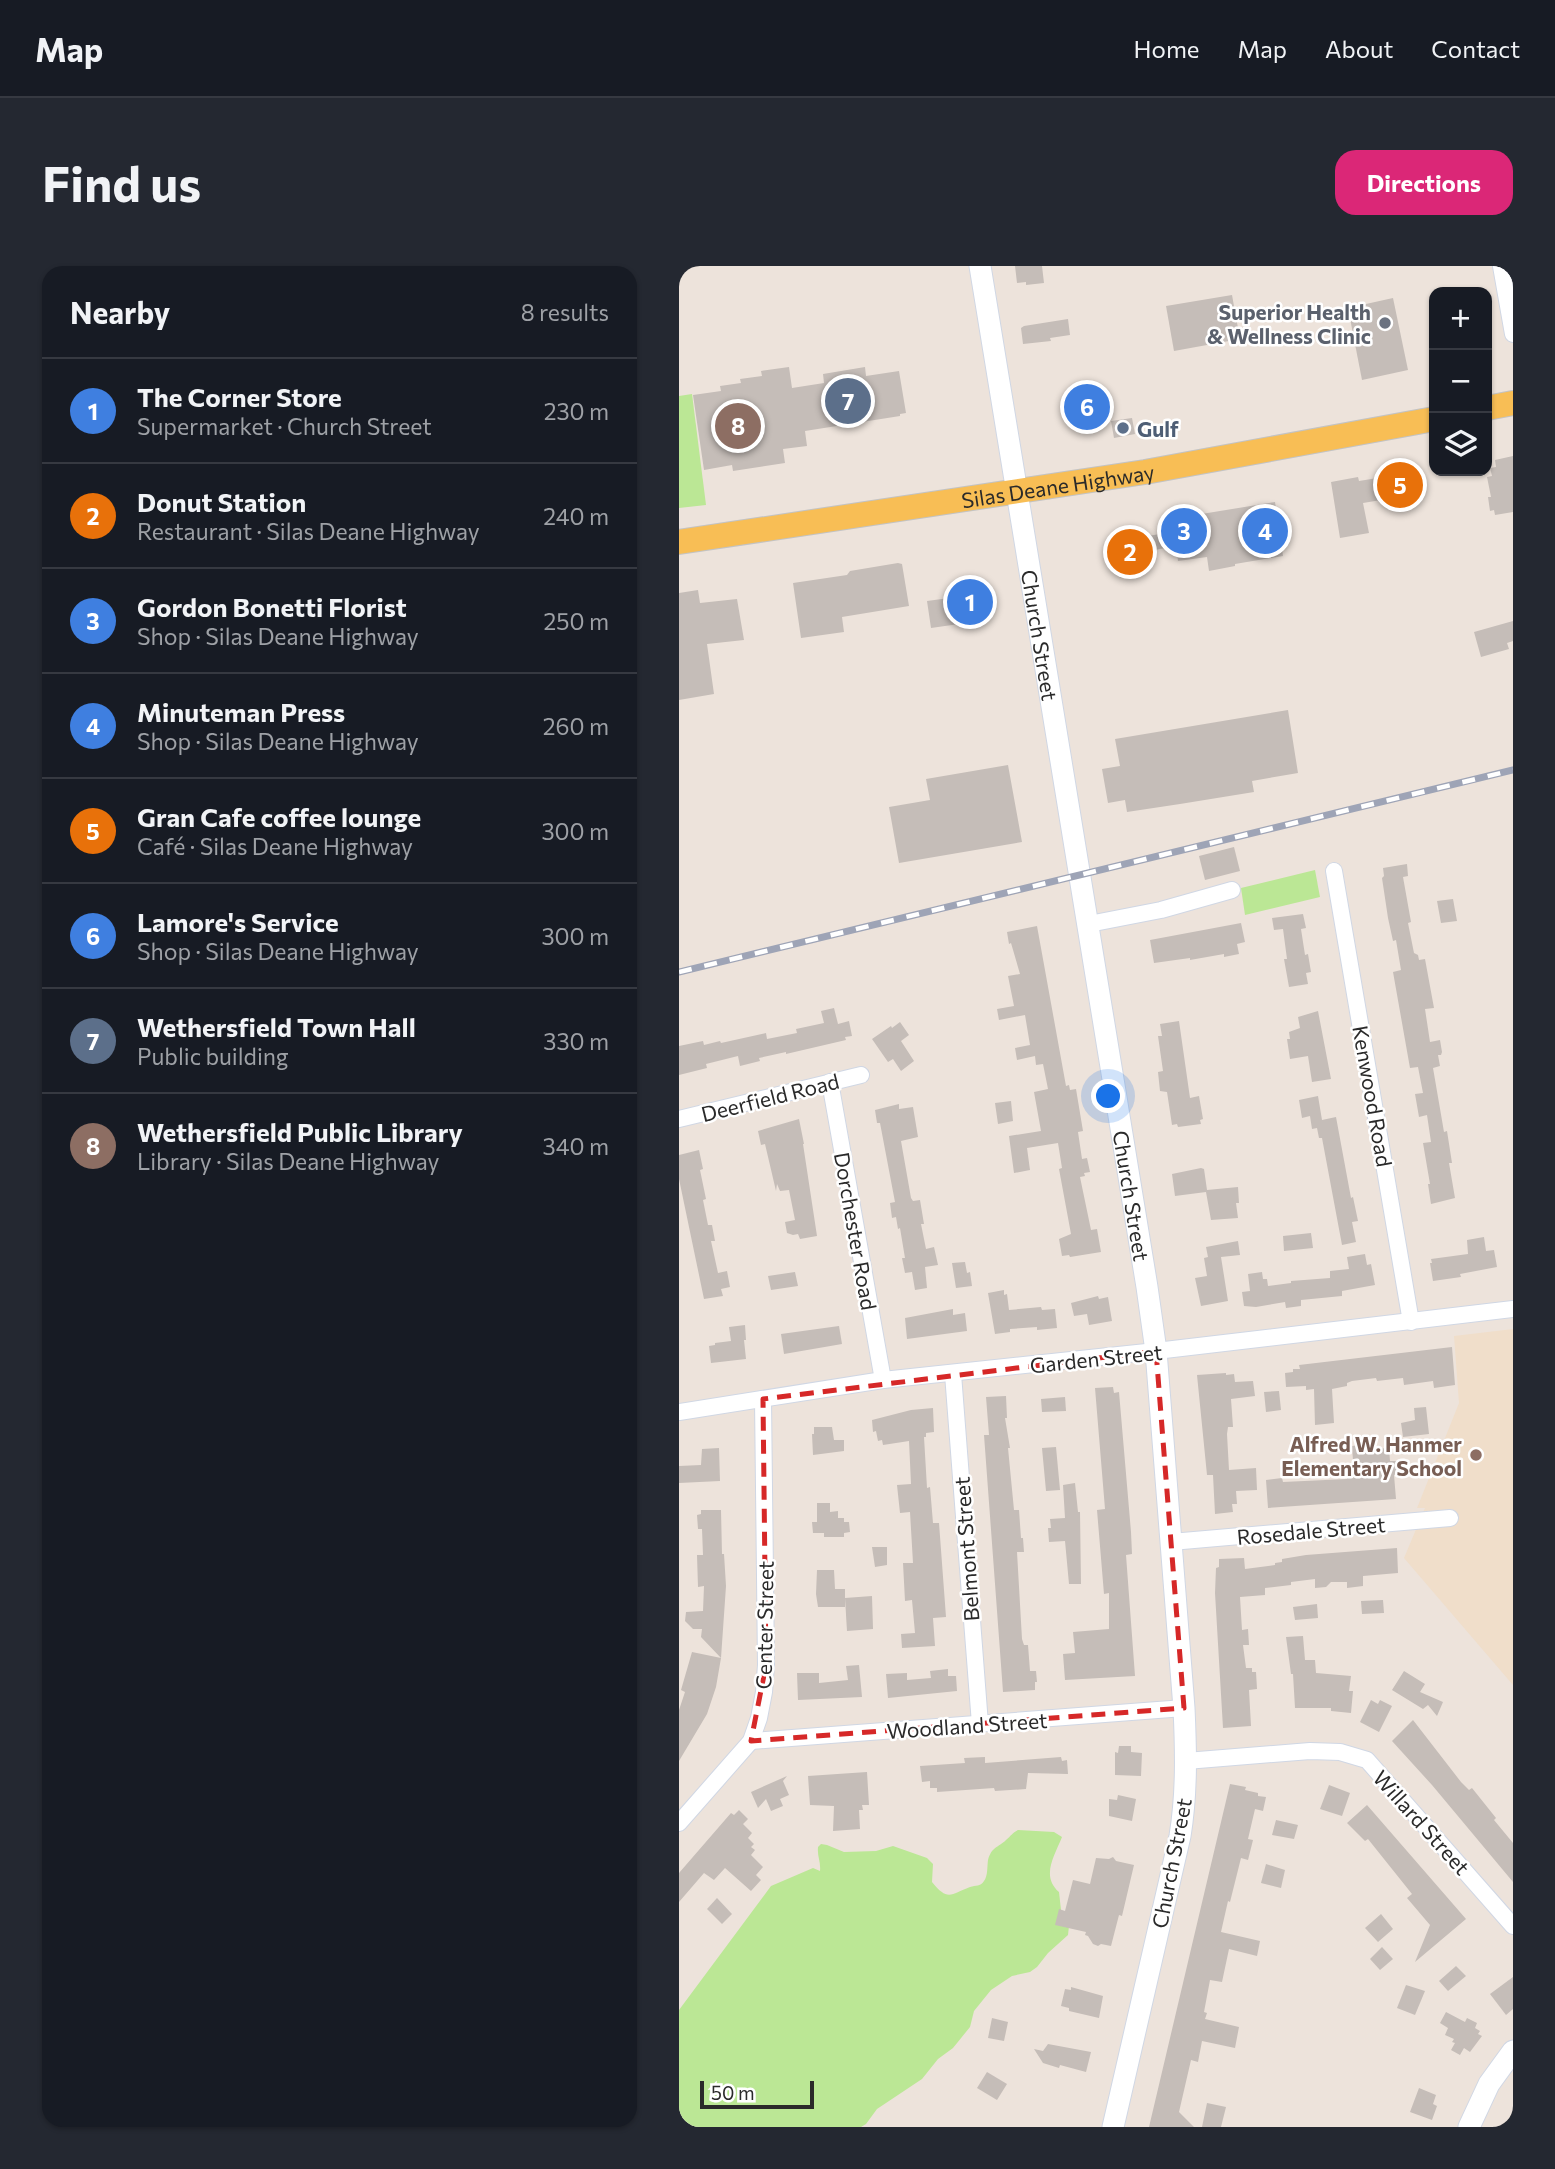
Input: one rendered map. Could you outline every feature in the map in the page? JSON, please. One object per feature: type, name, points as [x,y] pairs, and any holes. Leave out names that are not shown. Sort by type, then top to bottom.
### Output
[{"type":"main road","points":[[1492,407],[1513,403]]},
{"type":"main road","name":"Silas Deane Highway","points":[[679,542],[1247,454],[1429,420]]},
{"type":"street","name":"Church Street","points":[[980,266],[1089,924],[1156,1352],[1184,1708],[1187,1761],[1180,1836],[1113,2127]]},
{"type":"street","points":[[1501,266],[1513,334]]},
{"type":"street","name":"Kenwood Road","points":[[1334,871],[1411,1322]]},
{"type":"street","points":[[1089,924],[1136,916],[1232,890]]},
{"type":"street","name":"Deerfield Road","points":[[679,1119],[860,1075]]},
{"type":"street","name":"Dorchester Road","points":[[830,1082],[883,1380]]},
{"type":"street","name":"Garden Street","points":[[680,1407],[763,1399],[883,1380],[1156,1352],[1513,1309]]},
{"type":"street","name":"Belmont Street","points":[[953,1374],[980,1724]]},
{"type":"street","name":"Center Street","points":[[679,1823],[751,1741],[759,1718],[767,1665],[763,1399]]},
{"type":"street","name":"Rosedale Street","points":[[1171,1542],[1450,1518]]},
{"type":"street","name":"Woodland Street","points":[[751,1741],[1184,1708]]},
{"type":"street","name":"Willard Street","points":[[1187,1761],[1310,1751],[1340,1752],[1367,1760],[1513,1926]]},
{"type":"street","points":[[1469,2127],[1489,2084],[1513,2051]]},
{"type":"highlighted area","points":[[1156,1351],[1184,1708],[751,1741],[766,1665],[763,1399]]},
{"type":"shaded area","name":"Alfred W. Hanmer Elementary School","points":[[1513,1329],[1513,1685],[1404,1558],[1425,1508],[1417,1508],[1459,1403],[1454,1336]]},
{"type":"green space","points":[[692,394],[706,505],[679,508],[679,396]]},
{"type":"green space","points":[[1315,870],[1320,897],[1245,915],[1241,888]]},
{"type":"green space","points":[[1018,1830],[1054,1832],[1062,1837],[1050,1873],[1059,1892],[1061,1910],[1069,1926],[1068,1935],[1030,1972],[1012,1976],[991,1990],[974,2011],[970,2027],[922,2079],[877,2109],[861,2127],[679,2127],[679,2010],[771,1886],[813,1868],[820,1871],[818,1847],[821,1844],[844,1852],[876,1851],[893,1846],[927,1858],[933,1864],[932,1882],[942,1892],[950,1895],[982,1883],[986,1877],[991,1852]]},
{"type":"building","points":[[1015,266],[1042,266],[1044,283],[1017,283]]},
{"type":"building","points":[[1232,295],[1240,339],[1174,351],[1166,306]]},
{"type":"building","points":[[1393,298],[1408,370],[1362,380],[1348,308]]},
{"type":"building","points":[[1068,319],[1070,335],[1050,338],[1051,341],[1023,344],[1021,328],[1024,326]]},
{"type":"building","points":[[789,367],[792,388],[824,383],[823,374],[865,367],[866,376],[899,371],[906,413],[805,431],[807,446],[783,449],[785,463],[733,471],[732,465],[704,470],[693,395],[721,391],[720,386],[741,383],[740,379],[762,376],[761,371]]},
{"type":"building","points":[[1101,395],[1104,414],[1073,419],[1071,399]]},
{"type":"building","points":[[1132,418],[1135,434],[1114,438],[1111,421]]},
{"type":"building","points":[[1513,456],[1513,512],[1495,515],[1494,510],[1490,511],[1488,497],[1491,497],[1487,477],[1492,476],[1492,468],[1496,467],[1495,460]]},
{"type":"building","points":[[1414,472],[1417,494],[1363,503],[1369,533],[1340,538],[1331,482],[1358,477],[1359,481]]},
{"type":"building","points":[[1275,502],[1283,556],[1209,571],[1207,557],[1178,561],[1176,546],[1144,552],[1147,573],[1120,578],[1113,532],[1140,527],[1141,537],[1173,532],[1171,519]]},
{"type":"building","points":[[902,564],[909,606],[842,617],[844,632],[801,638],[793,583],[847,575],[850,571]]},
{"type":"building","points":[[698,590],[700,603],[737,599],[744,640],[707,644],[714,694],[679,700],[679,593]]},
{"type":"building","points":[[983,590],[987,620],[931,628],[927,601],[964,596],[963,593]]},
{"type":"building","points":[[1513,621],[1513,641],[1507,643],[1509,649],[1481,657],[1474,632]]},
{"type":"building","points":[[1288,710],[1298,773],[1252,781],[1254,792],[1180,804],[1127,812],[1125,800],[1108,803],[1102,769],[1120,766],[1115,739]]},
{"type":"building","points":[[1008,765],[1022,842],[899,863],[889,807],[930,800],[926,779]]},
{"type":"building","points":[[1234,847],[1240,871],[1205,880],[1199,856]]},
{"type":"building","points":[[1407,864],[1408,876],[1403,877],[1411,922],[1408,923],[1414,953],[1419,960],[1425,959],[1434,1008],[1425,1009],[1430,1042],[1440,1040],[1442,1052],[1438,1055],[1440,1066],[1433,1068],[1444,1132],[1447,1131],[1455,1198],[1431,1204],[1423,1143],[1431,1142],[1427,1115],[1419,1117],[1415,1094],[1423,1093],[1418,1067],[1410,1068],[1393,972],[1401,970],[1396,940],[1393,941],[1388,918],[1382,878],[1383,868]]},
{"type":"building","points":[[1453,899],[1457,921],[1441,923],[1437,901]]},
{"type":"building","points":[[1303,914],[1306,928],[1301,929],[1311,972],[1306,973],[1308,984],[1289,987],[1283,929],[1274,930],[1272,918]]},
{"type":"building","points":[[1241,923],[1245,942],[1237,944],[1239,954],[1154,963],[1150,940]]},
{"type":"building","points":[[1037,926],[1066,1086],[1069,1085],[1070,1090],[1076,1089],[1083,1131],[1078,1132],[1082,1159],[1087,1158],[1090,1172],[1080,1177],[1091,1230],[1097,1229],[1101,1252],[1070,1257],[1062,1256],[1059,1239],[1071,1234],[1059,1169],[1062,1168],[1058,1143],[1027,1148],[1030,1170],[1014,1173],[1009,1136],[1041,1131],[1034,1092],[1048,1089],[1043,1064],[1036,1065],[1035,1056],[1017,1060],[1015,1048],[1030,1045],[1025,1015],[999,1020],[997,1009],[1014,1006],[1008,976],[1020,974],[1007,932]]},
{"type":"building","points":[[834,1008],[838,1024],[849,1021],[852,1036],[845,1037],[846,1040],[759,1058],[760,1061],[740,1066],[738,1056],[706,1064],[707,1068],[679,1075],[679,1046],[703,1041],[704,1045],[720,1041],[721,1043],[766,1033],[767,1039],[797,1033],[796,1029],[824,1023],[821,1011]]},
{"type":"building","points":[[1318,1011],[1331,1079],[1312,1082],[1308,1056],[1290,1059],[1287,1039],[1290,1039],[1289,1032],[1300,1028],[1298,1017]]},
{"type":"building","points":[[1179,1021],[1190,1098],[1199,1096],[1203,1119],[1200,1120],[1201,1124],[1178,1127],[1177,1124],[1172,1125],[1167,1092],[1160,1091],[1158,1072],[1163,1071],[1158,1036],[1162,1036],[1160,1024]]},
{"type":"building","points":[[900,1022],[909,1035],[901,1041],[914,1061],[901,1071],[893,1059],[888,1062],[872,1039]]},
{"type":"building","points":[[1318,1096],[1322,1120],[1336,1117],[1358,1221],[1352,1222],[1356,1242],[1342,1245],[1322,1138],[1319,1138],[1317,1128],[1312,1129],[1310,1116],[1302,1118],[1299,1100]]},
{"type":"building","points":[[1011,1101],[1013,1121],[998,1124],[995,1103]]},
{"type":"building","points":[[899,1104],[899,1109],[913,1107],[918,1137],[901,1141],[911,1198],[913,1201],[920,1200],[926,1249],[934,1247],[938,1265],[925,1267],[927,1288],[915,1290],[912,1272],[905,1273],[900,1228],[898,1229],[896,1217],[892,1218],[890,1203],[895,1202],[880,1123],[877,1123],[875,1110]]},
{"type":"building","points":[[799,1119],[817,1236],[800,1239],[798,1234],[787,1233],[785,1222],[795,1220],[789,1190],[780,1191],[777,1184],[776,1191],[765,1144],[761,1145],[758,1131]]},
{"type":"building","points":[[699,1150],[706,1199],[703,1200],[708,1225],[712,1225],[715,1241],[711,1241],[718,1273],[727,1271],[730,1287],[721,1289],[723,1296],[704,1299],[679,1179],[679,1155]]},
{"type":"building","points":[[1204,1169],[1207,1190],[1238,1187],[1238,1218],[1211,1220],[1206,1192],[1175,1196],[1172,1174]]},
{"type":"building","points":[[1311,1233],[1313,1248],[1284,1251],[1283,1236]]},
{"type":"building","points":[[1484,1237],[1486,1251],[1494,1250],[1497,1267],[1433,1281],[1431,1259],[1468,1254],[1467,1240]]},
{"type":"building","points":[[1238,1241],[1240,1255],[1221,1257],[1228,1301],[1201,1306],[1195,1278],[1207,1276],[1204,1258],[1208,1257],[1206,1247]]},
{"type":"building","points":[[1365,1254],[1367,1265],[1371,1264],[1375,1285],[1342,1291],[1342,1296],[1301,1300],[1301,1306],[1286,1308],[1285,1302],[1256,1307],[1244,1306],[1242,1292],[1250,1291],[1248,1274],[1262,1272],[1268,1286],[1330,1278],[1330,1271],[1349,1269],[1347,1257]]},
{"type":"building","points":[[965,1262],[972,1286],[956,1288],[952,1263]]},
{"type":"building","points":[[795,1272],[798,1286],[771,1290],[768,1276]]},
{"type":"building","points":[[1004,1290],[1009,1310],[1041,1307],[1042,1310],[1055,1309],[1057,1328],[1010,1329],[1010,1332],[995,1334],[988,1293]]},
{"type":"building","points":[[1098,1296],[1099,1299],[1108,1297],[1112,1321],[1089,1325],[1087,1314],[1074,1316],[1071,1303]]},
{"type":"building","points":[[953,1309],[953,1315],[965,1313],[967,1331],[907,1339],[905,1318]]},
{"type":"building","points":[[745,1325],[746,1359],[711,1363],[709,1346],[731,1341],[729,1327]]},
{"type":"building","points":[[839,1326],[842,1344],[784,1354],[781,1334]]},
{"type":"building","points":[[1452,1347],[1455,1385],[1434,1388],[1433,1381],[1404,1385],[1403,1378],[1352,1381],[1347,1383],[1347,1386],[1332,1389],[1334,1423],[1315,1425],[1314,1389],[1306,1390],[1306,1386],[1286,1387],[1285,1373],[1300,1369],[1299,1365]]},
{"type":"building","points":[[1234,1374],[1235,1382],[1253,1381],[1255,1396],[1231,1399],[1233,1427],[1228,1427],[1227,1434],[1229,1470],[1256,1468],[1257,1490],[1236,1491],[1237,1504],[1232,1504],[1233,1512],[1215,1514],[1213,1475],[1207,1475],[1197,1375]]},
{"type":"building","points":[[1113,1387],[1114,1393],[1119,1392],[1131,1532],[1132,1554],[1126,1555],[1135,1676],[1065,1680],[1063,1654],[1075,1653],[1073,1632],[1109,1629],[1109,1593],[1104,1594],[1097,1510],[1105,1509],[1095,1388]]},
{"type":"building","points":[[1279,1391],[1281,1410],[1266,1412],[1264,1392]]},
{"type":"building","points":[[1006,1396],[1005,1418],[1014,1510],[1019,1510],[1024,1552],[1017,1552],[1022,1639],[1024,1645],[1028,1645],[1030,1671],[1036,1671],[1037,1682],[1035,1690],[1003,1692],[984,1435],[989,1435],[986,1397]]},
{"type":"building","points":[[1065,1397],[1066,1411],[1042,1412],[1041,1399]]},
{"type":"building","points":[[1426,1407],[1429,1434],[1403,1437],[1401,1423],[1415,1420],[1414,1408]]},
{"type":"building","points":[[933,1408],[934,1432],[926,1433],[924,1437],[927,1488],[930,1487],[933,1523],[939,1523],[946,1617],[933,1618],[935,1646],[902,1648],[901,1634],[915,1633],[912,1600],[905,1601],[903,1563],[913,1563],[910,1512],[900,1513],[897,1485],[911,1484],[909,1441],[883,1445],[882,1440],[878,1441],[876,1431],[873,1432],[872,1420],[911,1410]]},
{"type":"building","points":[[814,1427],[832,1427],[834,1440],[844,1440],[844,1451],[813,1455]]},
{"type":"building","points":[[1373,1443],[1373,1449],[1389,1448],[1390,1461],[1396,1461],[1405,1474],[1394,1475],[1396,1499],[1268,1508],[1266,1480],[1282,1478],[1283,1482],[1347,1479],[1347,1475],[1354,1475],[1352,1446]]},
{"type":"building","points":[[1056,1447],[1060,1490],[1046,1491],[1042,1448]]},
{"type":"building","points":[[719,1448],[720,1481],[679,1483],[679,1466],[701,1465],[702,1449]]},
{"type":"building","points":[[1075,1483],[1080,1512],[1081,1584],[1069,1584],[1065,1541],[1049,1542],[1048,1528],[1051,1528],[1050,1519],[1065,1518],[1063,1485]]},
{"type":"building","points":[[817,1503],[830,1503],[830,1512],[838,1511],[838,1518],[849,1522],[850,1532],[844,1533],[844,1537],[824,1537],[824,1533],[813,1533],[812,1522],[817,1522]]},
{"type":"building","points":[[701,1510],[721,1510],[726,1586],[721,1658],[701,1637],[702,1629],[693,1629],[685,1621],[686,1612],[703,1611],[704,1586],[698,1587],[697,1555],[703,1555],[702,1529],[698,1529],[697,1515],[701,1514]]},
{"type":"building","points":[[872,1547],[887,1547],[887,1565],[875,1567]]},
{"type":"building","points":[[1397,1548],[1398,1573],[1363,1576],[1363,1586],[1347,1588],[1347,1582],[1331,1582],[1326,1587],[1315,1588],[1315,1579],[1265,1588],[1265,1595],[1240,1597],[1242,1630],[1248,1629],[1249,1645],[1243,1645],[1246,1668],[1252,1668],[1252,1672],[1256,1672],[1257,1689],[1249,1690],[1251,1726],[1223,1728],[1215,1593],[1219,1559],[1244,1558],[1245,1569],[1275,1565],[1282,1562],[1282,1559],[1306,1555]]},
{"type":"building","points":[[817,1570],[834,1570],[835,1589],[845,1589],[845,1607],[818,1607]]},
{"type":"building","points":[[872,1596],[873,1629],[847,1631],[845,1598]]},
{"type":"building","points":[[1383,1600],[1384,1613],[1362,1614],[1361,1601]]},
{"type":"building","points":[[1317,1604],[1318,1618],[1295,1620],[1293,1607]]},
{"type":"building","points":[[1303,1636],[1305,1660],[1315,1660],[1316,1673],[1351,1676],[1351,1713],[1331,1711],[1331,1708],[1295,1708],[1293,1674],[1286,1637]]},
{"type":"building","points":[[692,1652],[721,1658],[716,1687],[707,1714],[679,1761],[679,1710],[685,1692],[681,1690]]},
{"type":"building","points":[[859,1665],[862,1697],[798,1700],[797,1673],[819,1673],[819,1683],[848,1680],[846,1666]]},
{"type":"building","points":[[948,1669],[948,1676],[956,1676],[957,1691],[888,1698],[886,1674],[907,1673],[907,1680],[931,1678],[930,1671]]},
{"type":"building","points":[[1404,1671],[1425,1684],[1420,1692],[1443,1702],[1437,1716],[1428,1705],[1423,1709],[1392,1690]]},
{"type":"building","points":[[1371,1700],[1378,1704],[1380,1700],[1392,1706],[1379,1732],[1360,1722]]},
{"type":"building","points":[[1413,1720],[1461,1782],[1469,1790],[1472,1788],[1513,1843],[1513,1882],[1392,1741]]},
{"type":"building","points":[[1119,1746],[1131,1746],[1131,1752],[1142,1753],[1141,1776],[1115,1775],[1115,1752],[1118,1753]]},
{"type":"building","points":[[985,1757],[985,1763],[1061,1757],[1062,1761],[1067,1760],[1068,1774],[1028,1773],[1026,1789],[995,1791],[994,1788],[937,1792],[937,1788],[930,1788],[930,1781],[922,1782],[920,1766],[965,1763],[964,1758]]},
{"type":"building","points":[[867,1772],[869,1805],[862,1805],[863,1810],[859,1810],[860,1829],[833,1831],[834,1806],[810,1805],[808,1776]]},
{"type":"building","points":[[787,1776],[783,1781],[789,1795],[780,1799],[783,1806],[771,1811],[766,1799],[758,1808],[751,1792]]},
{"type":"building","points":[[1230,1784],[1246,1787],[1245,1790],[1266,1797],[1263,1811],[1255,1809],[1248,1839],[1253,1840],[1248,1860],[1241,1858],[1221,1932],[1260,1941],[1257,1956],[1229,1949],[1222,1982],[1210,1980],[1205,2019],[1239,2027],[1235,2048],[1202,2041],[1198,2062],[1191,2060],[1179,2112],[1194,2127],[1149,2127]]},
{"type":"building","points":[[1329,1785],[1350,1793],[1342,1816],[1320,1809]]},
{"type":"building","points":[[1118,1795],[1136,1799],[1132,1821],[1109,1816],[1109,1799],[1117,1800]]},
{"type":"building","points":[[1367,1805],[1466,1919],[1415,1962],[1430,1925],[1407,1898],[1412,1894],[1368,1839],[1365,1841],[1347,1823]]},
{"type":"building","points":[[739,1810],[748,1819],[743,1824],[752,1833],[748,1838],[754,1844],[751,1847],[755,1850],[751,1855],[763,1867],[756,1875],[761,1880],[751,1891],[725,1868],[714,1880],[704,1873],[679,1902],[679,1873],[731,1813],[734,1815]]},
{"type":"building","points":[[1276,1820],[1298,1825],[1294,1839],[1272,1835]]},
{"type":"building","points":[[1113,1857],[1116,1861],[1134,1865],[1122,1916],[1119,1915],[1111,1946],[1098,1946],[1085,1935],[1086,1932],[1055,1925],[1059,1909],[1065,1911],[1073,1880],[1090,1884],[1096,1858]]},
{"type":"building","points":[[1266,1864],[1285,1870],[1281,1888],[1261,1883]]},
{"type":"building","points":[[717,1898],[732,1914],[722,1924],[707,1909]]},
{"type":"building","points":[[1381,1914],[1393,1929],[1378,1942],[1365,1928]]},
{"type":"building","points":[[1382,1947],[1393,1959],[1380,1970],[1370,1959]]},
{"type":"building","points":[[1456,1966],[1466,1976],[1448,1991],[1439,1981]]},
{"type":"building","points":[[1513,1977],[1513,2009],[1506,2015],[1490,1994]]},
{"type":"building","points":[[1406,1985],[1425,1991],[1415,2015],[1397,2008]]},
{"type":"building","points":[[1071,1987],[1103,1996],[1099,2018],[1069,2011],[1069,2008],[1061,2006],[1065,1989],[1071,1990]]},
{"type":"building","points":[[1446,2012],[1465,2022],[1467,2018],[1477,2023],[1475,2028],[1482,2036],[1470,2052],[1464,2048],[1460,2055],[1451,2050],[1454,2039],[1445,2035],[1448,2028],[1440,2023]]},
{"type":"building","points":[[992,2018],[1008,2022],[1004,2041],[988,2038]]},
{"type":"building","points":[[1048,2044],[1091,2052],[1086,2072],[1043,2063],[1034,2049],[1043,2051]]},
{"type":"building","points":[[987,2072],[1007,2084],[997,2100],[977,2088]]},
{"type":"building","points":[[1419,2088],[1436,2095],[1433,2104],[1437,2106],[1432,2120],[1410,2112]]},
{"type":"building","points":[[1207,2103],[1226,2107],[1221,2127],[1202,2127]]},
{"type":"railway","points":[[679,972],[1513,770]]},
{"type":"place","name":"Superior Health & Wellness Clinic","points":[[1385,323]]},
{"type":"place","name":"Wethersfield Town Hall","points":[[848,401]]},
{"type":"place","name":"Lamore's Service","points":[[1087,407]]},
{"type":"place","name":"Wethersfield Public Library","points":[[738,426]]},
{"type":"place","name":"Gulf","points":[[1123,428]]},
{"type":"place","name":"Gran Cafe coffee lounge","points":[[1400,485]]},
{"type":"place","name":"Gordon Bonetti Florist","points":[[1184,531]]},
{"type":"place","name":"Minuteman Press","points":[[1265,531]]},
{"type":"place","name":"Donut Station","points":[[1130,552]]},
{"type":"place","name":"The Corner Store","points":[[970,602]]},
{"type":"place","name":"Alfred W. Hanmer Elementary School","points":[[1476,1455]]}]
